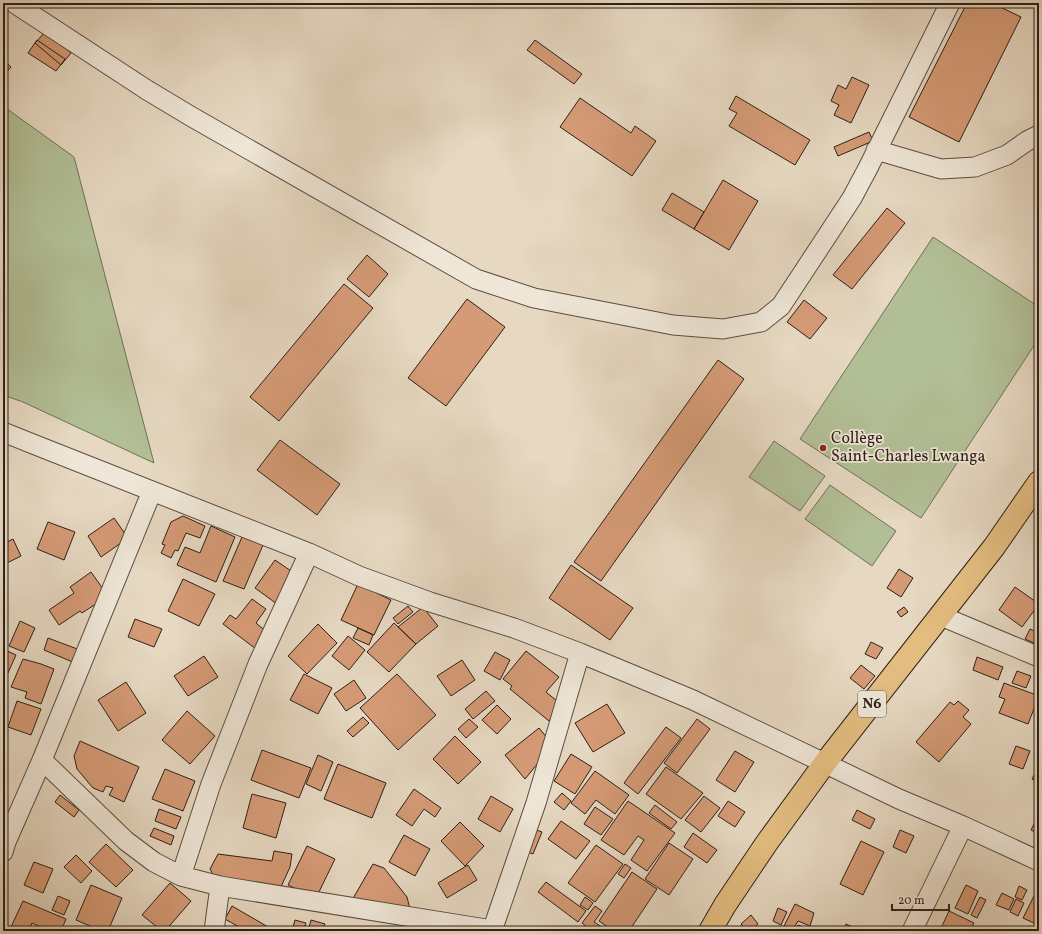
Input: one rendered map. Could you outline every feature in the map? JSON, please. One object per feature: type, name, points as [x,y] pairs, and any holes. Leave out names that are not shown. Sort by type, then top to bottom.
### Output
[{"type":"main road","name":"N6","points":[[710,931],[725,905],[766,844],[825,763],[994,547],[1039,482]]},
{"type":"street","points":[[14,3],[147,90],[192,117],[476,279],[534,298],[672,325],[723,329],[761,322],[782,306],[852,198],[950,3]]},
{"type":"street","points":[[876,150],[942,169],[975,167],[1007,156],[1027,141],[1039,135]]},
{"type":"street","points":[[3,432],[309,553],[359,576],[430,602],[514,628],[580,653],[693,700],[899,799],[963,826],[1039,861]]},
{"type":"street","points":[[4,845],[42,760],[152,491]]},
{"type":"street","points":[[181,876],[211,784],[258,664],[309,553]]},
{"type":"street","points":[[941,616],[1039,657]]},
{"type":"street","points":[[42,760],[126,841],[154,862],[181,876],[220,886],[492,931],[536,803],[580,653]]},
{"type":"street","points":[[912,931],[963,826]]},
{"type":"street","points":[[214,931],[220,886]]},
{"type":"green space","points":[[3,106],[74,157],[154,463],[23,402],[3,395]]},
{"type":"green space","points":[[933,237],[1039,307],[1039,338],[921,518],[800,439]]},
{"type":"green space","points":[[774,441],[825,476],[800,511],[749,477]]},
{"type":"green space","points":[[830,485],[896,531],[872,566],[805,519]]},
{"type":"building","points":[[967,3],[992,3],[1021,17],[959,142],[909,117]]},
{"type":"building","points":[[46,31],[71,53],[61,65],[35,43]]},
{"type":"building","points":[[37,40],[65,59],[56,71],[28,53]]},
{"type":"building","points":[[535,40],[582,74],[574,84],[527,50]]},
{"type":"building","points":[[3,60],[11,67],[3,76]]},
{"type":"building","points":[[852,77],[869,85],[851,123],[834,115],[839,105],[831,101],[838,85],[846,89]]},
{"type":"building","points":[[736,96],[810,140],[795,165],[729,126],[737,113],[729,109]]},
{"type":"building","points":[[580,98],[631,133],[635,126],[656,141],[632,176],[560,127]]},
{"type":"building","points":[[869,132],[873,141],[838,156],[834,147]]},
{"type":"building","points":[[723,180],[758,201],[729,250],[694,229]]},
{"type":"building","points":[[672,193],[704,212],[694,229],[662,210]]},
{"type":"building","points":[[887,208],[905,223],[852,289],[833,275]]},
{"type":"building","points":[[367,255],[388,274],[369,297],[347,279]]},
{"type":"building","points":[[344,284],[373,308],[279,421],[250,397]]},
{"type":"building","points":[[467,299],[505,327],[446,406],[408,378]]},
{"type":"building","points":[[804,300],[827,318],[810,339],[787,322]]},
{"type":"building","points":[[718,360],[744,379],[601,581],[574,562]]},
{"type":"building","points":[[280,440],[340,484],[317,515],[257,470]]},
{"type":"building","points":[[183,516],[205,526],[200,538],[186,533],[178,551],[175,550],[171,558],[161,553],[165,545],[162,544],[171,522]]},
{"type":"building","points":[[114,518],[128,538],[101,557],[88,536]]},
{"type":"building","points":[[48,522],[75,532],[64,560],[37,549]]},
{"type":"building","points":[[211,526],[235,537],[216,582],[177,565],[185,547],[200,553]]},
{"type":"building","points":[[242,537],[263,545],[244,589],[223,581]]},
{"type":"building","points":[[13,539],[21,556],[3,565],[3,544]]},
{"type":"building","points":[[275,560],[297,575],[277,604],[255,588]]},
{"type":"building","points":[[571,565],[633,608],[610,640],[549,598]]},
{"type":"building","points":[[899,569],[913,578],[901,597],[887,588]]},
{"type":"building","points":[[91,572],[108,596],[82,613],[80,611],[59,625],[49,610],[74,593],[70,587]]},
{"type":"building","points":[[183,579],[215,594],[199,626],[168,611]]},
{"type":"building","points":[[358,584],[391,600],[374,635],[341,620]]},
{"type":"building","points":[[1015,587],[1039,604],[1022,627],[999,610]]},
{"type":"building","points":[[252,599],[266,609],[256,623],[268,633],[256,649],[223,624],[230,615],[236,619]]},
{"type":"building","points":[[408,606],[413,612],[398,624],[393,618]]},
{"type":"building","points":[[423,607],[438,626],[416,644],[398,627]]},
{"type":"building","points":[[904,607],[908,612],[901,617],[897,612]]},
{"type":"building","points":[[135,619],[162,629],[154,647],[128,637]]},
{"type":"building","points":[[20,621],[35,628],[24,652],[9,646]]},
{"type":"building","points":[[394,623],[416,644],[389,672],[367,652]]},
{"type":"building","points":[[318,624],[337,643],[307,674],[288,656]]},
{"type":"building","points":[[358,628],[373,635],[369,645],[353,638]]},
{"type":"building","points":[[1030,629],[1039,633],[1039,639],[1036,644],[1025,639]]},
{"type":"building","points":[[348,636],[365,650],[349,670],[332,656]]},
{"type":"building","points":[[48,638],[80,650],[75,663],[44,650]]},
{"type":"building","points":[[871,642],[883,648],[876,659],[865,654]]},
{"type":"building","points":[[3,649],[16,655],[3,684]]},
{"type":"building","points":[[526,651],[559,677],[546,692],[562,705],[549,721],[510,689],[512,686],[503,679]]},
{"type":"building","points":[[495,652],[510,660],[500,680],[484,671]]},
{"type":"building","points":[[204,656],[218,677],[188,696],[174,676]]},
{"type":"building","points":[[977,657],[1003,667],[998,680],[973,670]]},
{"type":"building","points":[[23,659],[54,669],[41,704],[25,698],[27,692],[11,687]]},
{"type":"building","points":[[462,660],[475,680],[451,696],[437,676]]},
{"type":"building","points":[[861,665],[875,676],[864,689],[850,678]]},
{"type":"building","points":[[1017,671],[1031,676],[1026,688],[1012,683]]},
{"type":"building","points":[[304,674],[332,688],[318,714],[290,700]]},
{"type":"building","points":[[397,674],[436,715],[398,750],[360,708]]},
{"type":"building","points":[[354,680],[366,698],[346,711],[334,694]]},
{"type":"building","points":[[126,682],[146,713],[118,731],[98,700]]},
{"type":"building","points":[[1004,683],[1039,696],[1028,724],[999,713],[1005,699],[999,697]]},
{"type":"building","points":[[486,691],[495,701],[473,719],[465,709]]},
{"type":"building","points":[[17,701],[41,709],[31,735],[8,727]]},
{"type":"building","points":[[958,701],[969,710],[963,717],[971,724],[939,762],[916,742],[950,702],[954,705]]},
{"type":"building","points":[[607,704],[625,733],[593,752],[575,723]]},
{"type":"building","points":[[497,705],[511,719],[497,734],[482,720]]},
{"type":"building","points":[[187,711],[215,736],[190,764],[162,740]]},
{"type":"building","points":[[363,717],[369,723],[353,737],[347,731]]},
{"type":"building","points":[[469,719],[478,727],[466,738],[458,729]]},
{"type":"building","points":[[697,719],[710,729],[677,773],[664,763]]},
{"type":"building","points":[[666,727],[681,738],[638,794],[624,783]]},
{"type":"building","points":[[539,728],[553,745],[525,779],[505,755]]},
{"type":"building","points":[[455,736],[481,762],[458,784],[433,759]]},
{"type":"building","points":[[80,741],[139,767],[124,802],[109,795],[113,788],[106,786],[103,792],[93,788],[77,769],[74,756]]},
{"type":"building","points":[[1016,746],[1030,751],[1023,769],[1009,764]]},
{"type":"building","points":[[262,750],[311,768],[299,798],[251,780]]},
{"type":"building","points":[[735,751],[754,762],[735,792],[716,780]]},
{"type":"building","points":[[571,754],[592,767],[575,794],[554,781]]},
{"type":"building","points":[[318,755],[333,762],[321,791],[306,784]]},
{"type":"building","points":[[338,764],[386,783],[372,818],[324,799]]},
{"type":"building","points":[[1039,766],[1039,782],[1032,779]]},
{"type":"building","points":[[666,767],[703,793],[681,819],[646,794]]},
{"type":"building","points":[[165,769],[195,781],[183,811],[152,799]]},
{"type":"building","points":[[595,771],[629,795],[615,814],[596,800],[585,814],[571,803]]},
{"type":"building","points":[[414,789],[441,808],[435,817],[424,809],[412,826],[396,815]]},
{"type":"building","points":[[562,793],[571,801],[564,810],[554,802]]},
{"type":"building","points":[[252,794],[286,803],[276,838],[243,828]]},
{"type":"building","points":[[60,795],[79,810],[74,817],[55,802]]},
{"type":"building","points":[[491,796],[513,809],[500,832],[478,819]]},
{"type":"building","points":[[704,796],[720,808],[701,832],[685,820]]},
{"type":"building","points":[[628,801],[675,833],[647,871],[631,860],[644,840],[638,836],[624,855],[601,840]]},
{"type":"building","points":[[728,801],[745,812],[735,827],[718,816]]},
{"type":"building","points":[[655,805],[677,822],[671,829],[649,813]]},
{"type":"building","points":[[595,807],[613,819],[601,835],[584,824]]},
{"type":"building","points":[[159,809],[181,817],[176,829],[155,821]]},
{"type":"building","points":[[857,810],[875,819],[870,829],[852,820]]},
{"type":"building","points":[[1039,814],[1039,834],[1031,830]]},
{"type":"building","points":[[561,821],[590,841],[576,859],[548,839]]},
{"type":"building","points":[[460,822],[484,846],[465,866],[441,841]]},
{"type":"building","points":[[529,827],[542,832],[533,854],[520,849]]},
{"type":"building","points":[[154,828],[174,836],[171,845],[150,836]]},
{"type":"building","points":[[900,830],[914,836],[906,853],[893,847]]},
{"type":"building","points":[[693,833],[717,850],[707,863],[684,847]]},
{"type":"building","points":[[404,835],[430,849],[415,876],[389,862]]},
{"type":"building","points":[[861,841],[884,852],[863,895],[840,884]]},
{"type":"building","points":[[669,843],[693,859],[669,895],[645,879]]},
{"type":"building","points":[[106,844],[133,870],[116,887],[89,862]]},
{"type":"building","points":[[596,845],[623,864],[595,902],[568,883]]},
{"type":"building","points":[[307,846],[335,859],[316,898],[288,885]]},
{"type":"building","points":[[274,851],[292,854],[290,867],[280,889],[216,880],[210,869],[218,854],[272,861]]},
{"type":"building","points":[[76,855],[92,871],[81,883],[64,867]]},
{"type":"building","points":[[34,862],[53,869],[43,893],[24,885]]},
{"type":"building","points":[[373,864],[384,868],[407,897],[410,909],[352,900]]},
{"type":"building","points":[[625,864],[631,868],[624,878],[618,874]]},
{"type":"building","points":[[468,865],[477,880],[447,898],[438,883]]},
{"type":"building","points":[[632,872],[657,889],[629,931],[614,931],[599,921]]},
{"type":"building","points":[[546,882],[586,911],[578,922],[538,892]]},
{"type":"building","points":[[170,883],[191,901],[165,931],[162,931],[142,915]]},
{"type":"building","points":[[91,885],[122,898],[108,931],[102,931],[76,920]]},
{"type":"building","points":[[966,885],[978,891],[968,914],[955,908]]},
{"type":"building","points":[[1019,886],[1027,890],[1022,900],[1015,897]]},
{"type":"building","points":[[1002,893],[1014,899],[1009,910],[996,905]]},
{"type":"building","points":[[1035,894],[1039,896],[1039,931],[1034,931],[1038,925],[1023,918]]},
{"type":"building","points":[[58,896],[70,901],[64,915],[52,910]]},
{"type":"building","points":[[585,897],[593,903],[588,910],[580,905]]},
{"type":"building","points":[[980,897],[986,900],[977,918],[971,915]]},
{"type":"building","points":[[1016,899],[1024,903],[1018,916],[1010,912]]},
{"type":"building","points":[[23,901],[66,919],[61,931],[50,931],[32,923],[29,931],[21,931],[11,927]]},
{"type":"building","points":[[795,904],[814,913],[810,926],[798,921],[793,929],[784,926]]},
{"type":"building","points":[[232,906],[275,931],[246,931],[225,919]]},
{"type":"building","points":[[595,906],[602,911],[594,922],[605,929],[604,931],[592,931],[582,923]]},
{"type":"building","points":[[778,908],[787,912],[781,925],[773,921]]},
{"type":"building","points":[[949,911],[974,923],[970,931],[954,931],[942,926]]},
{"type":"building","points":[[751,915],[758,924],[747,931],[741,924]]},
{"type":"building","points":[[295,920],[306,923],[303,931],[292,931]]},
{"type":"building","points":[[311,920],[325,924],[322,931],[308,931]]},
{"type":"building","points":[[846,924],[862,931],[843,931]]},
{"type":"building","points":[[798,925],[815,931],[795,931]]},
{"type":"place","name":"Collège Saint-Charles Lwanga","points":[[823,448]]}]
